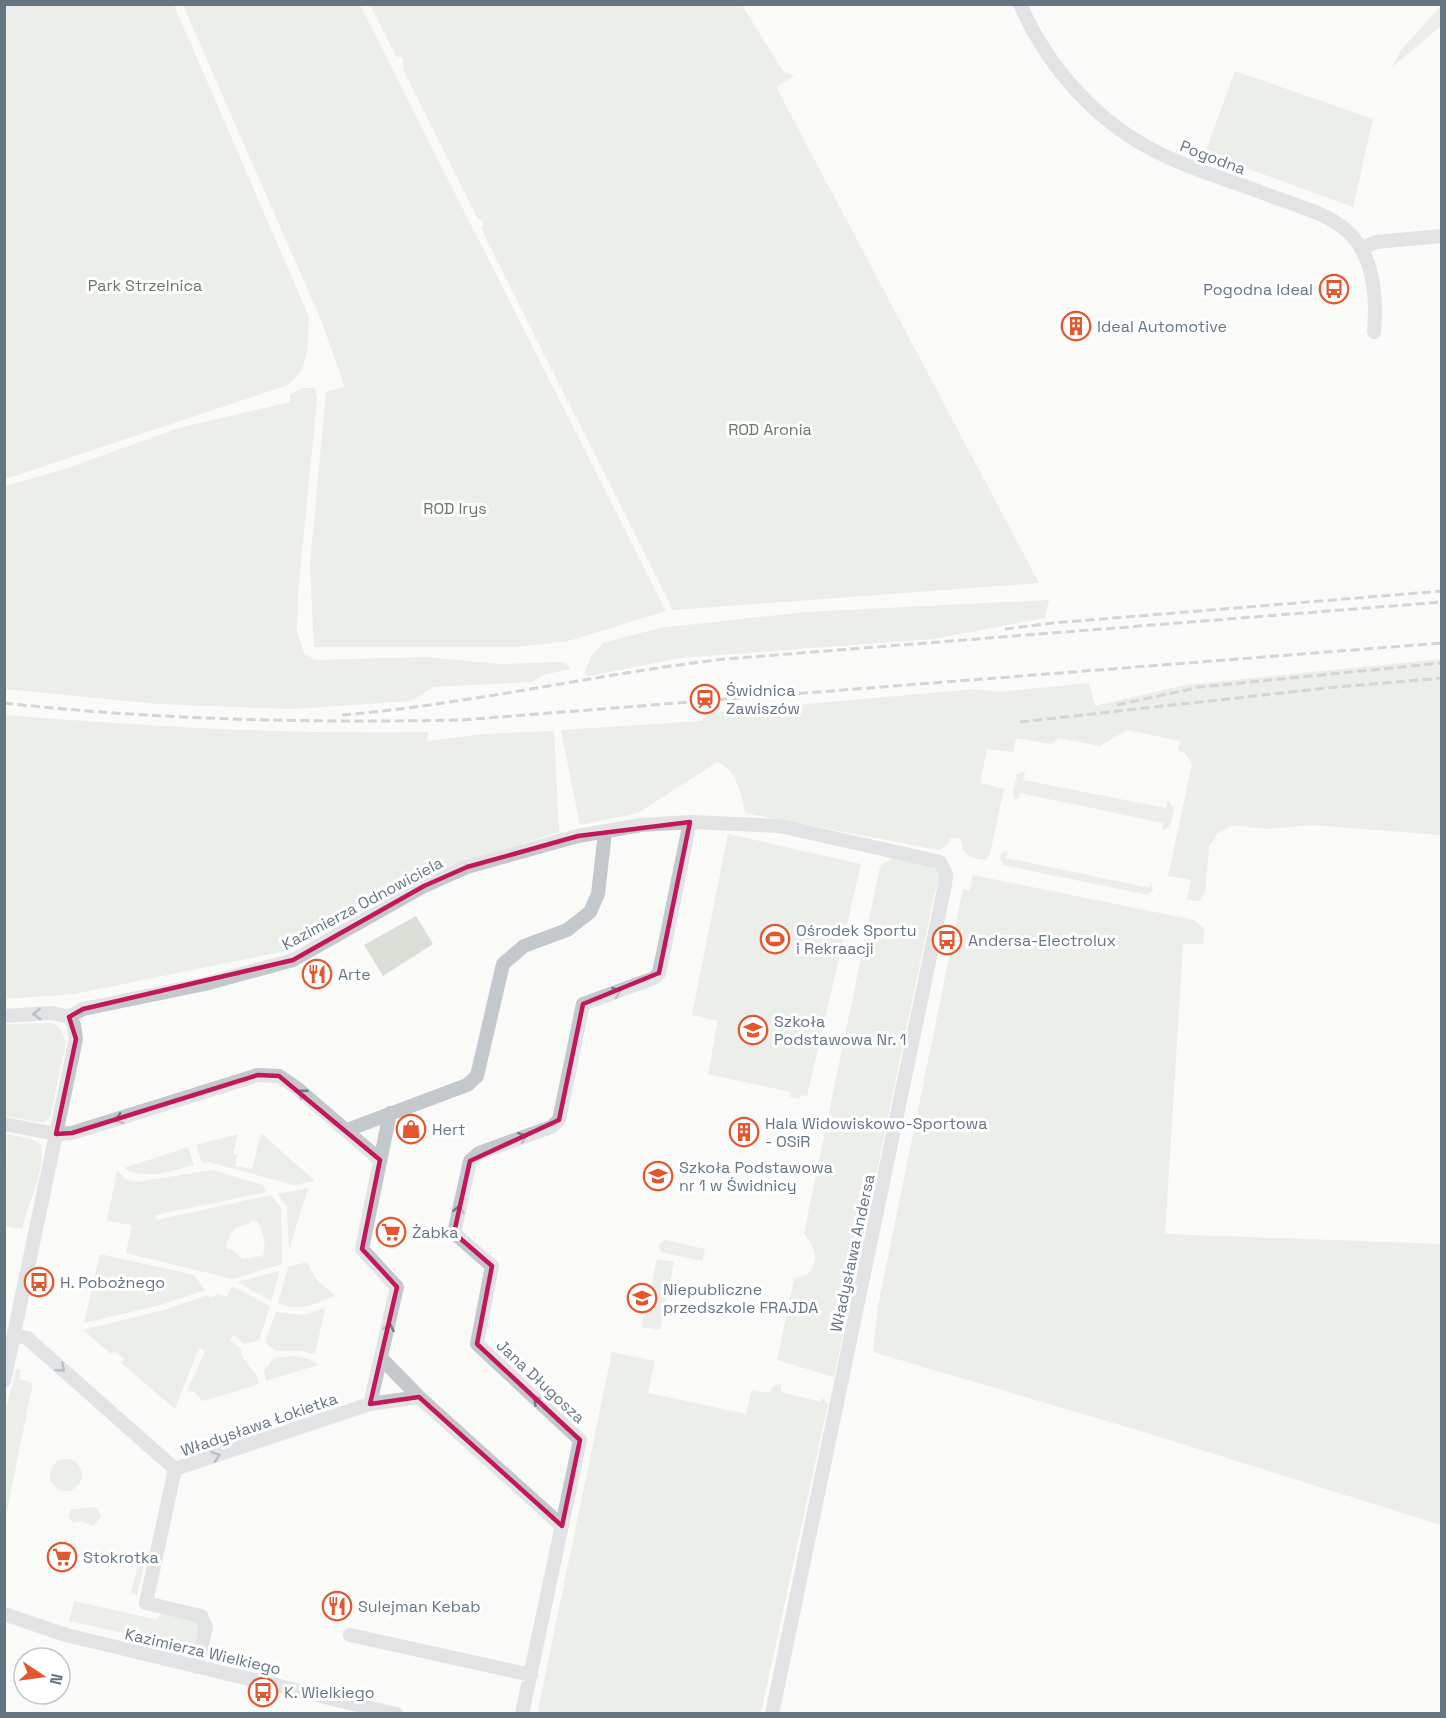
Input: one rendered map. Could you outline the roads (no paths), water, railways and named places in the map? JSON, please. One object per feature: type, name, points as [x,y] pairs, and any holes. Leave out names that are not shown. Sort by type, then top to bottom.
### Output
[{"type":"street","name":"Pogodna","points":[[1020,4],[1053,63],[1095,110],[1123,132],[1161,154],[1319,214],[1346,230],[1361,249],[1368,264],[1373,286],[1374,332]]},
{"type":"street","points":[[1361,249],[1376,242],[1442,236]]},
{"type":"street","name":"Kazimierza Odnowiciela","points":[[4,1016],[52,1013],[69,1017],[92,1006],[216,981],[293,960],[424,886],[467,867],[578,836],[641,825],[690,822],[780,826],[879,848]]},
{"type":"street","name":"Jana Długosza","points":[[522,1713],[580,1440],[477,1344],[492,1266],[454,1233],[470,1161],[479,1153],[551,1127],[559,1120],[583,1004],[654,978],[659,973],[690,822]]},
{"type":"street","points":[[346,1130],[467,1085],[477,1076],[503,964],[524,946],[567,930],[590,912],[598,894],[605,832]]},
{"type":"street","name":"Władysława Andersa","points":[[772,1713],[946,882],[940,862],[879,848]]},
{"type":"street","points":[[4,1382],[75,1039],[74,1025],[69,1017]]},
{"type":"street","points":[[4,1124],[56,1134],[72,1134],[258,1075],[279,1076],[380,1160]]},
{"type":"street","points":[[370,1404],[397,1287],[362,1249],[390,1113]]},
{"type":"street","name":"Władysława Łokietka","points":[[14,1335],[27,1338],[175,1469],[370,1404],[419,1397]]},
{"type":"street","points":[[382,1359],[419,1397],[562,1526]]},
{"type":"street","points":[[175,1469],[146,1603],[201,1616],[205,1621],[206,1627],[197,1667]]},
{"type":"street","name":"Kazimierza Wielkiego","points":[[4,1614],[49,1631],[396,1713]]},
{"type":"street","points":[[350,1635],[531,1675]]},
{"type":"railway","points":[[1005,629],[1053,623],[1442,591]]},
{"type":"railway","points":[[342,715],[438,704],[725,659],[1442,602]]},
{"type":"railway","points":[[4,703],[175,717],[347,721],[461,720],[1442,643]]},
{"type":"railway","points":[[1117,705],[1200,687],[1442,663]]},
{"type":"railway","points":[[1020,722],[1326,688],[1442,678]]},
{"type":"place","name":"Pogodna Ideal","points":[[1334,289]]},
{"type":"place","name":"Ideal Automotive","points":[[1076,326]]},
{"type":"place","name":"Świdnica Zawiszów","points":[[705,699]]},
{"type":"place","name":"Ośrodek Sportu i Rekraacji","points":[[775,939]]},
{"type":"place","name":"Andersa-Electrolux","points":[[947,940]]},
{"type":"place","name":"Arte","points":[[317,974]]},
{"type":"place","name":"Szkoła Podstawowa Nr. 1","points":[[753,1030]]},
{"type":"place","name":"Hert","points":[[411,1129]]},
{"type":"place","name":"Hala Widowiskowo-Sportowa - OSiR","points":[[744,1132]]},
{"type":"place","name":"Szkoła Podstawowa nr 1 w Świdnicy","points":[[658,1176]]},
{"type":"place","name":"Żabka","points":[[391,1232]]},
{"type":"place","name":"H. Pobożnego","points":[[39,1282]]},
{"type":"place","name":"Niepubliczne przedszkole FRAJDA","points":[[642,1298]]},
{"type":"place","name":"Stokrotka","points":[[62,1557]]},
{"type":"place","name":"Sulejman Kebab","points":[[337,1606]]},
{"type":"place","name":"K. Wielkiego","points":[[263,1692]]},
{"type":"park label","name":"Park Strzelnica","points":[[145,285]]},
{"type":"park label","name":"ROD Aronia","points":[[770,429]]},
{"type":"park label","name":"ROD Irys","points":[[455,508]]}]
